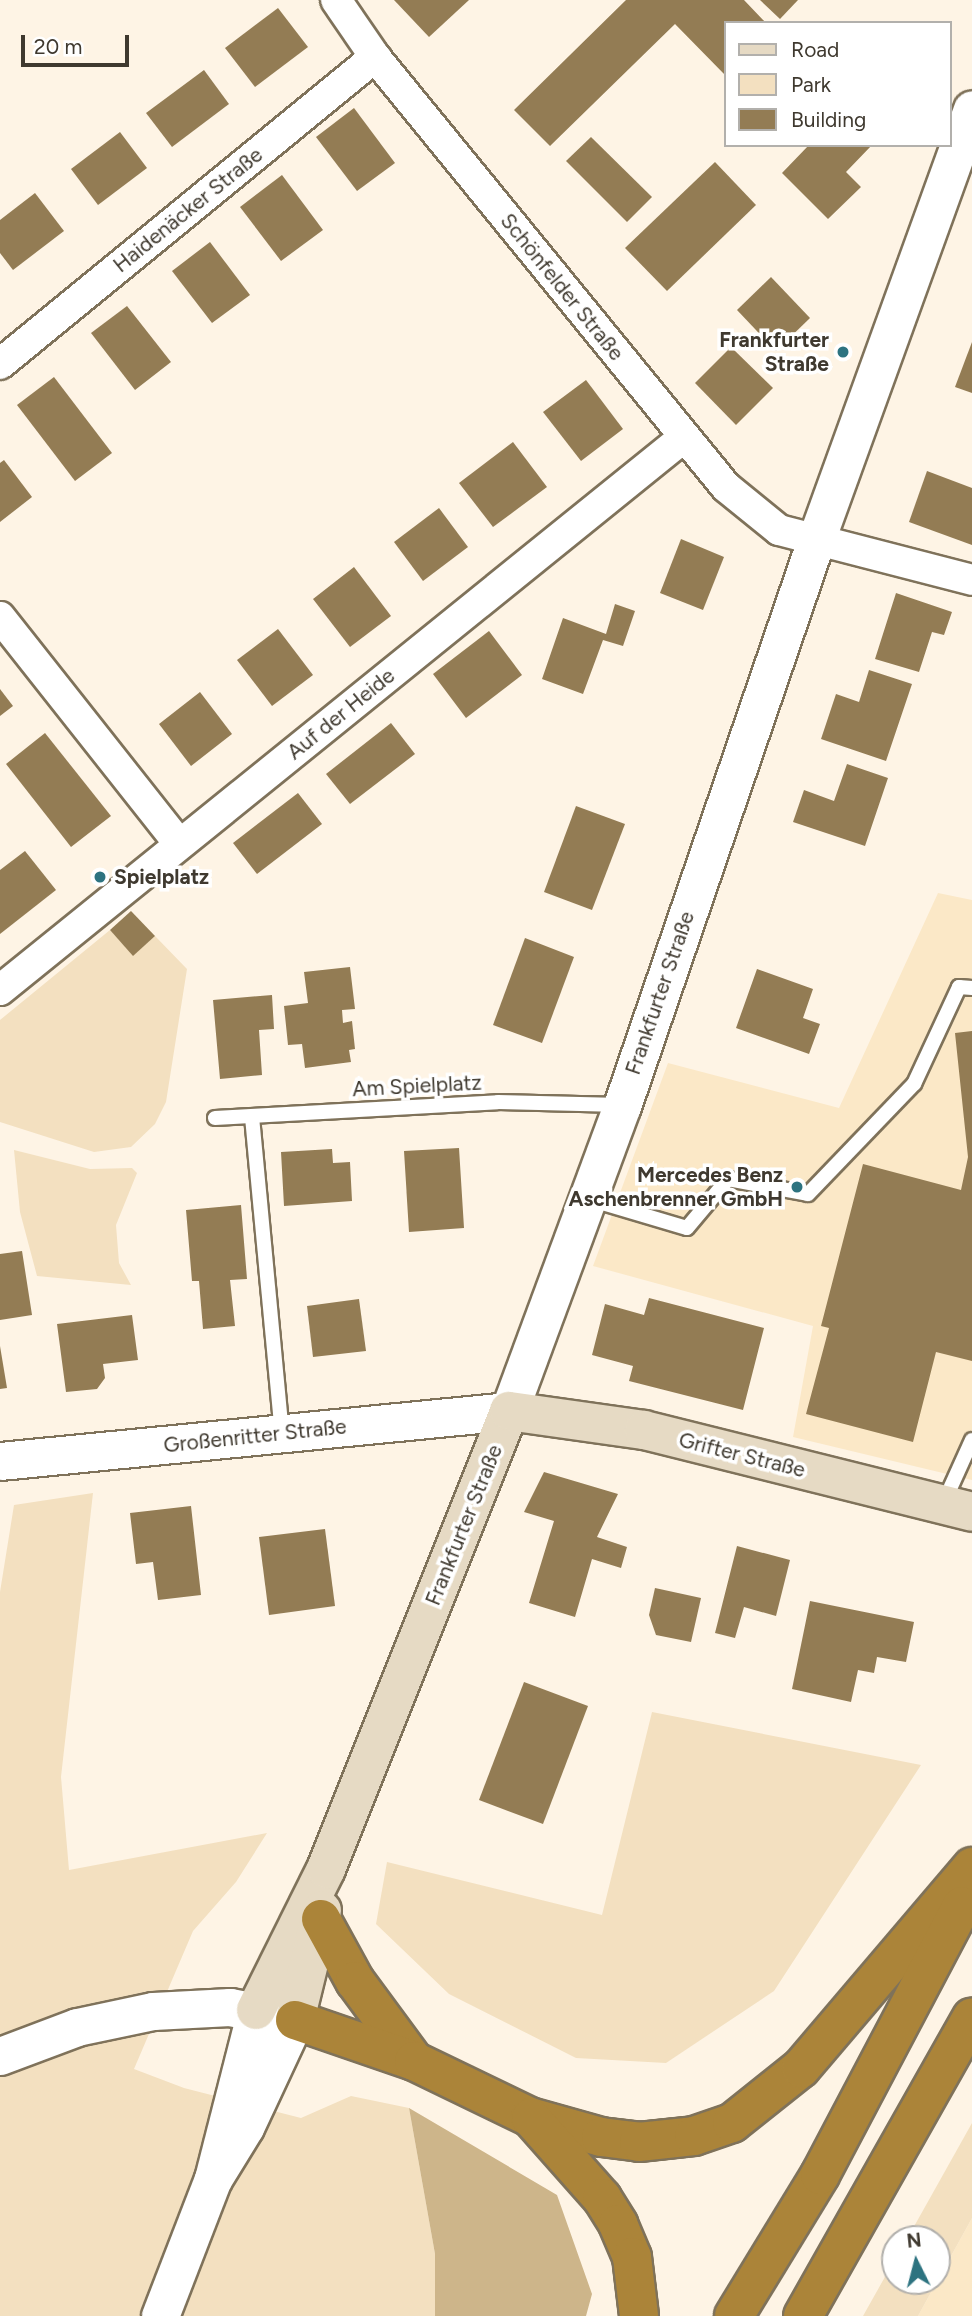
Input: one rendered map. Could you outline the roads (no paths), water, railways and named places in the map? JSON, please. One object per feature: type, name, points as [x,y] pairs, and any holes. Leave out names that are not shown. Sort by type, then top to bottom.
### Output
[{"type":"highway","points":[[295,2020],[414,2061],[530,2117],[601,2137],[639,2142],[694,2136],[732,2123],[801,2068],[972,1867]]},
{"type":"highway","points":[[734,2316],[820,2175],[972,1885]]},
{"type":"highway","points":[[321,1919],[355,1981],[414,2061]]},
{"type":"highway","points":[[803,2316],[972,2017]]},
{"type":"highway","points":[[530,2117],[603,2199],[618,2224],[632,2258],[639,2316]]},
{"type":"main road","name":"Grifter Straße","points":[[509,1411],[644,1430],[958,1509]]},
{"type":"main road","name":"Frankfurter Straße","points":[[256,2010],[326,1869],[509,1411]]},
{"type":"main road","name":"Frankfurter Straße","points":[[295,2020],[321,1919],[326,1869]]},
{"type":"street","name":"Schönfelder Straße","points":[[336,0],[375,57],[683,438],[726,486],[779,530],[972,580]]},
{"type":"street","name":"Haidenäcker Straße","points":[[0,364],[375,57]]},
{"type":"street","name":"Frankfurter Straße","points":[[509,1411],[622,1105],[816,540],[972,110]]},
{"type":"street","name":"Auf der Heide","points":[[0,990],[683,438]]},
{"type":"street","points":[[0,617],[179,844]]},
{"type":"street","name":"Großenritter Straße","points":[[0,1461],[509,1411]]},
{"type":"street","points":[[0,2056],[114,2018],[191,2008],[256,2010],[295,2020],[245,2127],[213,2179]]},
{"type":"street","points":[[160,2316],[213,2179],[256,2010]]},
{"type":"lane","points":[[587,1198],[687,1228],[728,1179],[808,1195],[915,1084],[959,987],[972,988]]},
{"type":"lane","name":"Am Spielplatz","points":[[215,1118],[498,1102],[622,1105]]},
{"type":"lane","points":[[251,1117],[282,1434]]},
{"type":"lane","points":[[958,1509],[972,1440]]},
{"type":"place","name":"Frankfurter Straße","points":[[843,352]]},
{"type":"place","name":"Spielplatz","points":[[100,877]]},
{"type":"place","name":"Mercedes Benz Aschenbrenner GmbH","points":[[797,1187]]}]
